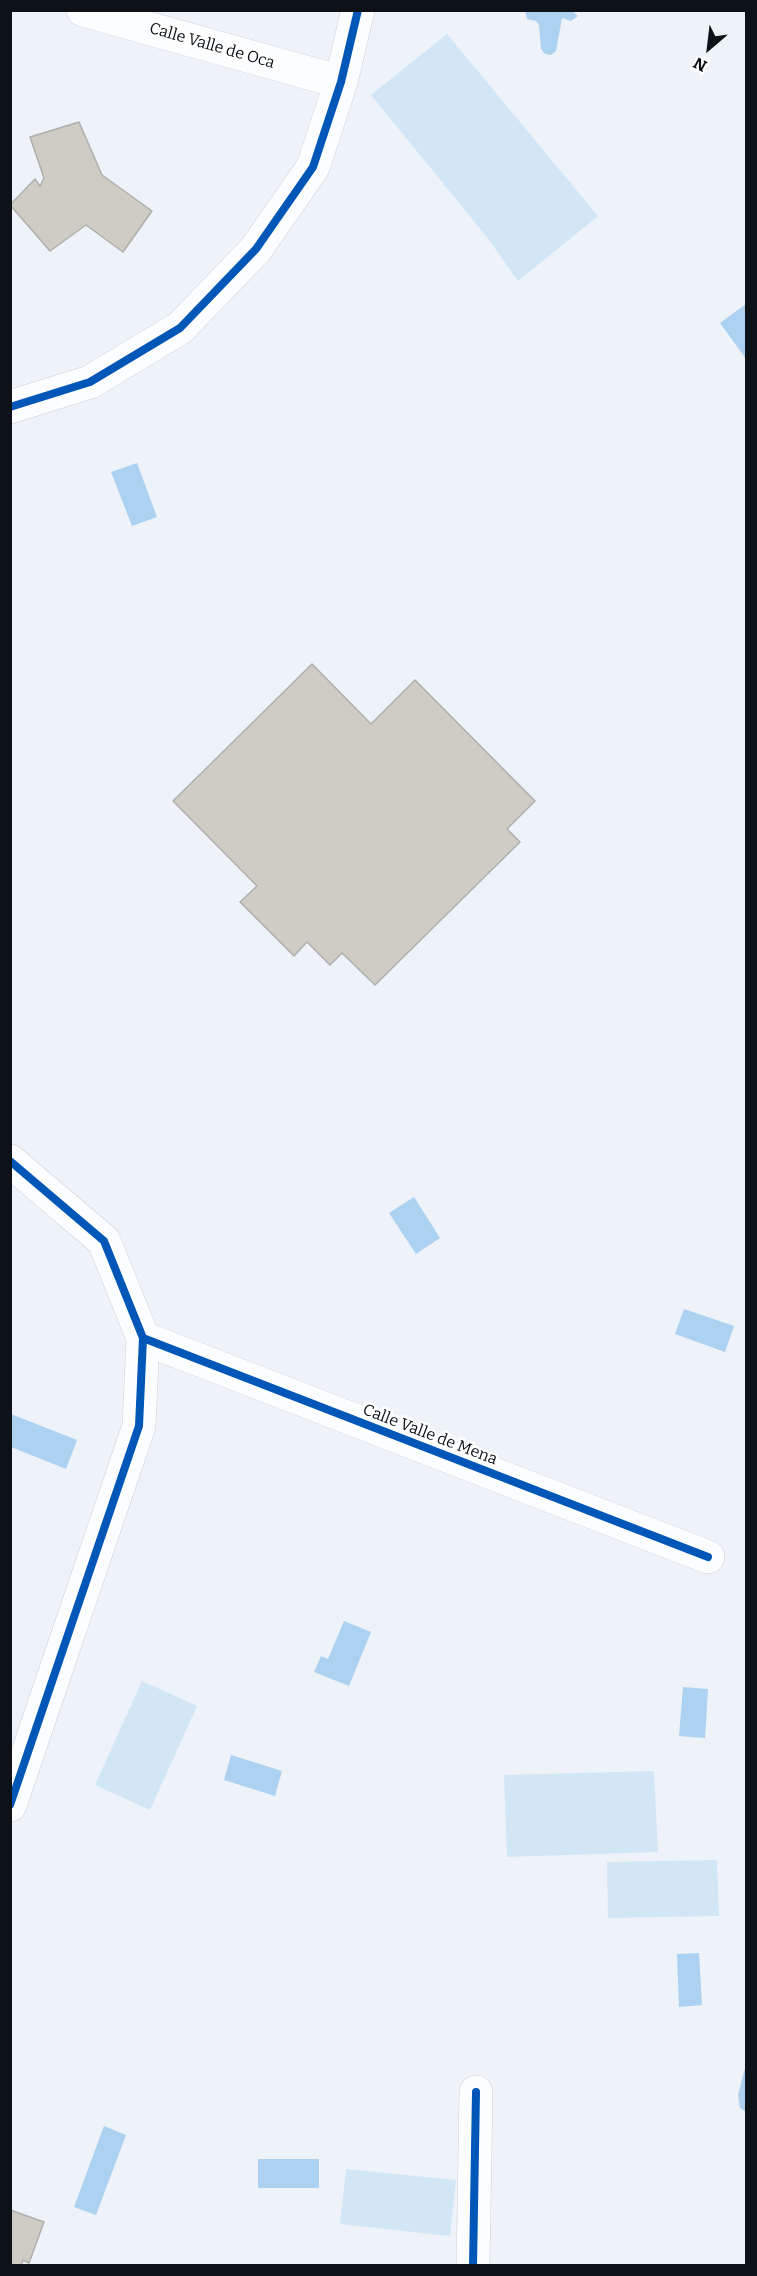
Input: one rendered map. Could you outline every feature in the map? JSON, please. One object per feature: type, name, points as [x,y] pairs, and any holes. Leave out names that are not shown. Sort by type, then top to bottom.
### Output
[{"type":"street","name":"Calle Valle de Oca","points":[[83,10],[340,82]]},
{"type":"street","points":[[10,407],[90,382],[180,328],[256,249],[313,167],[340,82],[357,10]]},
{"type":"street","points":[[10,1161],[104,1241],[143,1338],[139,1426],[10,1805]]},
{"type":"street","name":"Calle Valle de Mena","points":[[143,1338],[708,1557]]},
{"type":"street","points":[[473,2265],[476,2092]]},
{"type":"shaded area","points":[[447,34],[598,216],[518,281],[486,236],[371,95]]},
{"type":"shaded area","points":[[142,1681],[197,1706],[150,1810],[95,1785]]},
{"type":"shaded area","points":[[654,1771],[658,1852],[507,1857],[504,1775]]},
{"type":"shaded area","points":[[717,1860],[719,1916],[608,1918],[607,1862]]},
{"type":"shaded area","points":[[346,2169],[456,2180],[450,2236],[340,2224]]},
{"type":"water","points":[[525,11],[572,11],[578,16],[571,21],[562,18],[556,51],[551,55],[545,54],[541,49],[539,25],[536,21],[527,19]]},
{"type":"water","points":[[746,304],[746,359],[720,323]]},
{"type":"water","points":[[137,463],[157,517],[132,526],[111,472]]},
{"type":"water","points":[[414,1197],[440,1238],[416,1254],[389,1213]]},
{"type":"water","points":[[684,1309],[734,1326],[725,1352],[675,1334]]},
{"type":"water","points":[[11,1414],[77,1440],[66,1469],[11,1447]]},
{"type":"water","points":[[344,1621],[371,1632],[349,1686],[314,1672],[321,1656],[328,1659]]},
{"type":"water","points":[[683,1687],[708,1689],[705,1738],[679,1736]]},
{"type":"water","points":[[231,1755],[282,1771],[275,1796],[224,1780]]},
{"type":"water","points":[[699,1953],[702,2005],[679,2007],[677,1954]]},
{"type":"water","points":[[746,2064],[746,2112],[740,2108],[738,2095]]},
{"type":"water","points":[[104,2126],[126,2135],[96,2215],[74,2207]]},
{"type":"water","points":[[258,2159],[319,2159],[319,2188],[258,2188]]},
{"type":"building","points":[[79,122],[102,175],[152,211],[123,252],[86,225],[50,251],[10,205],[35,179],[40,186],[44,178],[30,137]]},
{"type":"building","points":[[312,664],[371,724],[415,680],[535,801],[507,829],[520,842],[375,985],[342,953],[330,965],[307,942],[294,956],[240,902],[257,886],[173,801]]},
{"type":"building","points":[[10,2210],[44,2222],[29,2263],[23,2260],[21,2266],[10,2266]]},
{"type":"cycle path","points":[[10,407],[90,382],[180,328],[256,249],[313,167],[341,82],[358,10]]},
{"type":"cycle path","points":[[10,1161],[104,1241],[143,1338],[139,1426],[10,1805]]},
{"type":"cycle path","points":[[143,1338],[708,1557]]},
{"type":"cycle path","points":[[473,2266],[476,2092]]}]
